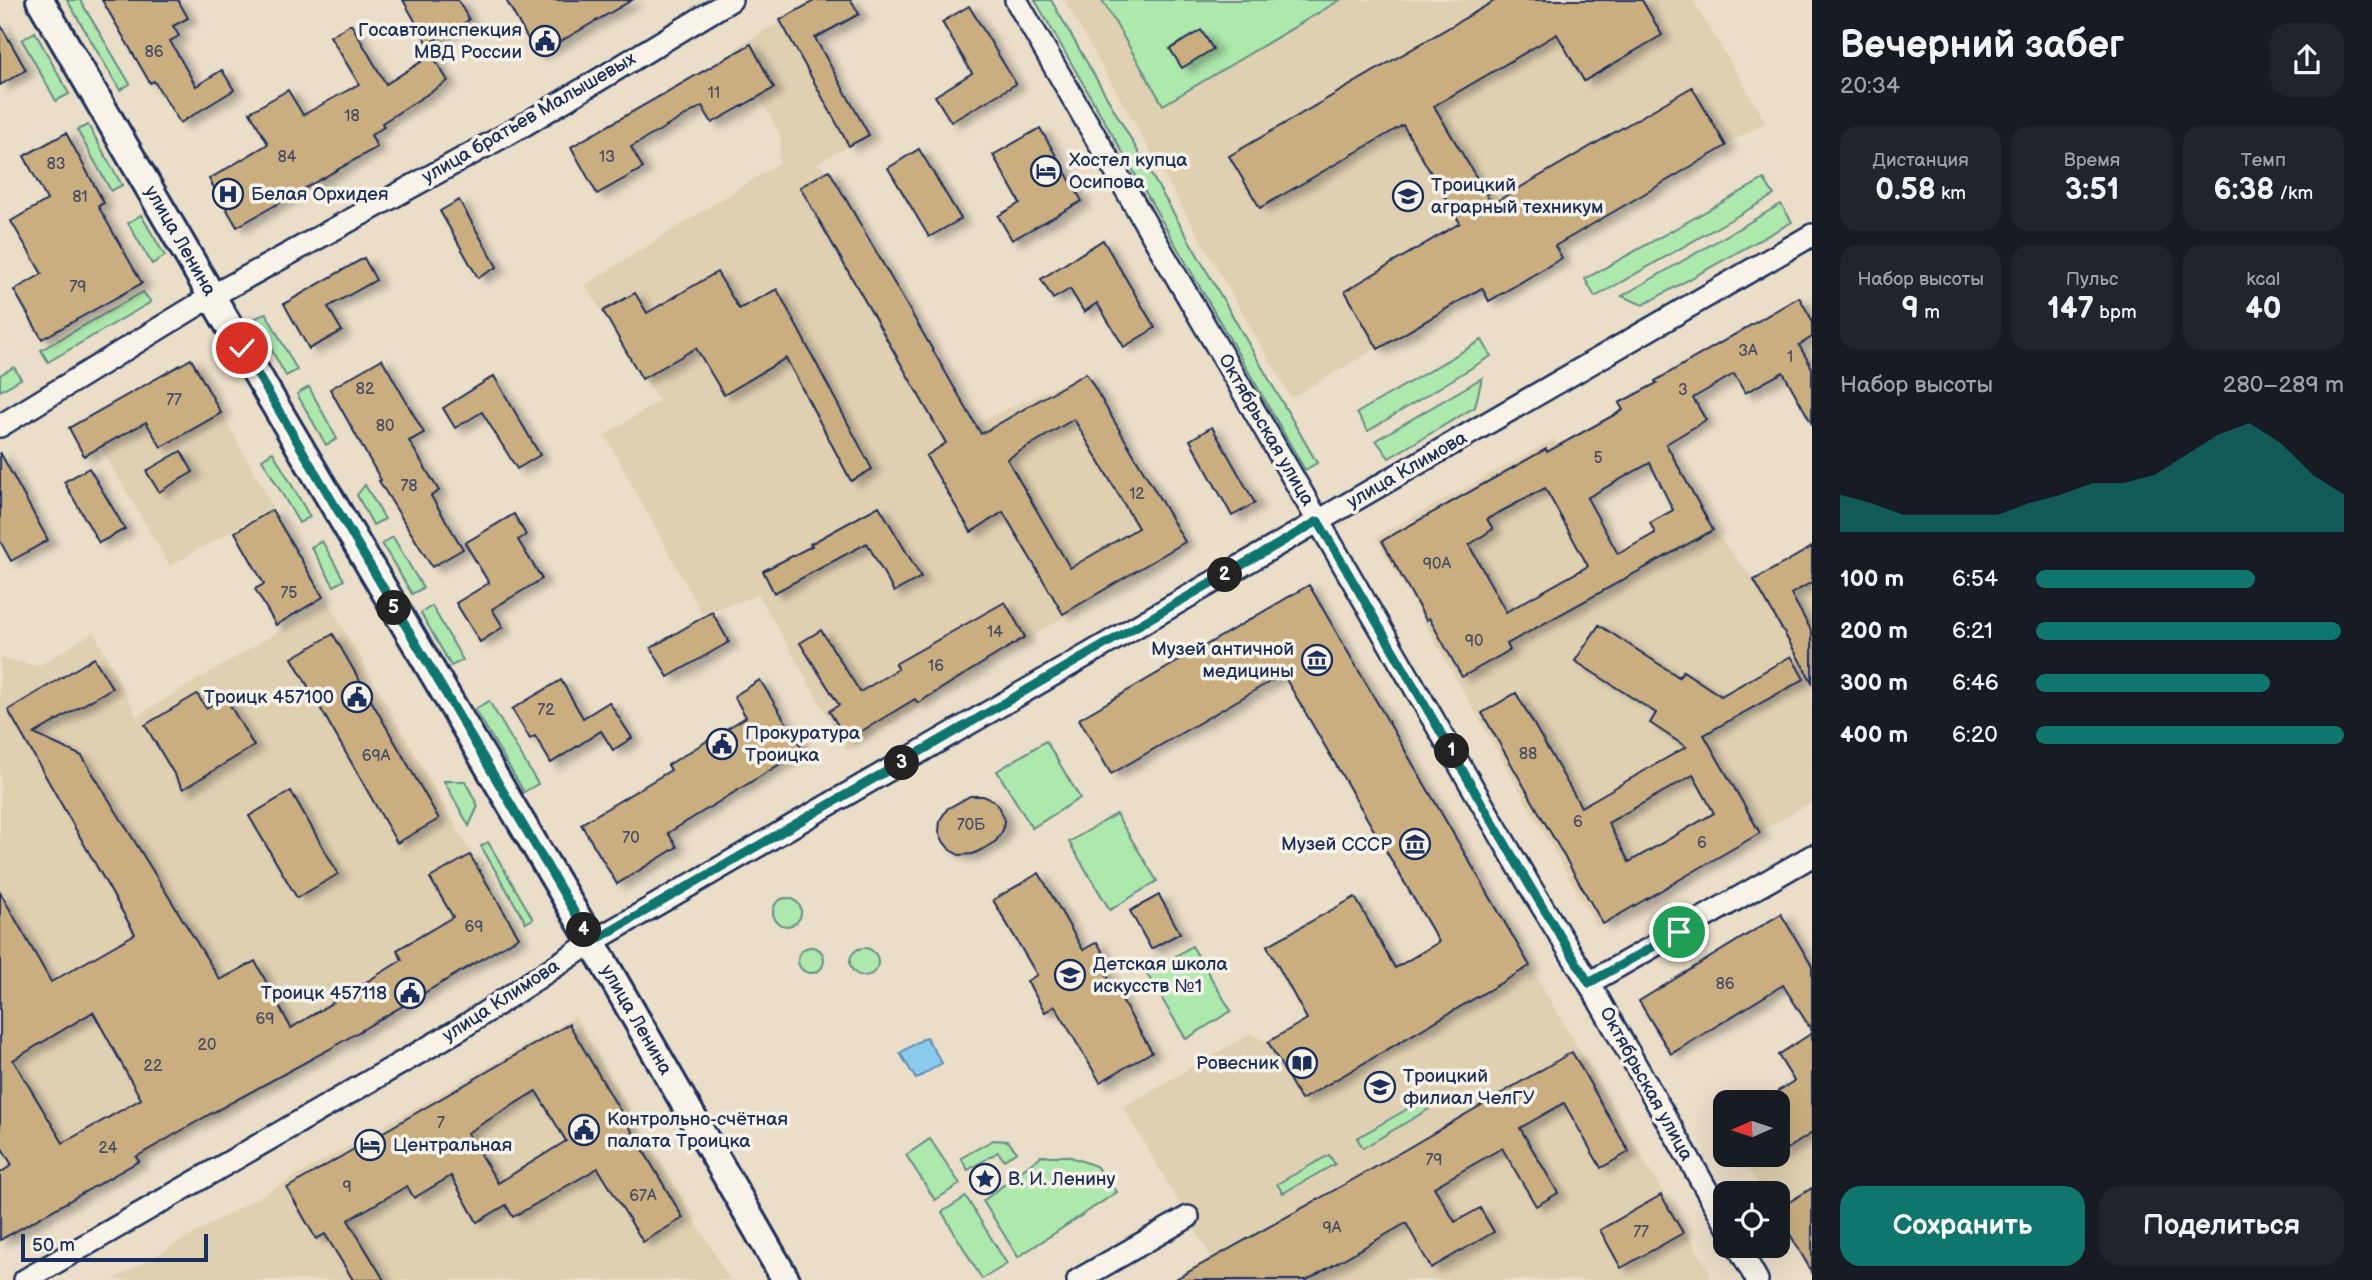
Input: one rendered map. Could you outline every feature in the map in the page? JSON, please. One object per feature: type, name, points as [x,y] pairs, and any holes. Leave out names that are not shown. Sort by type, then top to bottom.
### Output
[{"type":"street","name":"улица Ленина","points":[[40,0],[592,942],[786,1280]]},
{"type":"street","name":"улица братьев Малышевых","points":[[0,425],[212,296],[524,125],[731,0]]},
{"type":"street","name":"Октябрьская улица","points":[[1016,0],[1531,888],[1589,983],[1713,1201]]},
{"type":"street","name":"улица Климова","points":[[25,1280],[460,1029],[592,942],[1812,235]]},
{"type":"street","points":[[1589,983],[1812,856]]},
{"type":"street","points":[[1078,1280],[1188,1217]]},
{"type":"street","points":[[1745,1258],[1757,1280]]},
{"type":"shaded area","points":[[816,0],[851,0],[859,14],[816,38],[869,135],[816,164],[829,170],[975,424],[1086,373],[1185,542],[847,751],[759,595],[702,614],[605,435],[659,401],[585,285],[779,163],[781,137],[734,49]]},
{"type":"shaded area","name":"Троицкий аграрный техникум","points":[[1064,0],[1693,0],[1766,122],[1291,398]]},
{"type":"shaded area","points":[[192,357],[273,507],[170,566],[84,419]]},
{"type":"shaded area","points":[[1554,439],[1629,575],[1713,530],[1754,580],[1812,547],[1812,802],[1597,927],[1376,537]]},
{"type":"shaded area","points":[[328,602],[519,937],[0,1244],[0,658],[38,666],[94,632],[137,716]]},
{"type":"shaded area","name":"Троицкий филиал ЧелГУ","points":[[1496,908],[1712,1276],[1705,1280],[1172,1280],[1211,1257],[1123,1107],[1250,1034],[1268,1042]]},
{"type":"shaded area","points":[[575,1017],[730,1280],[113,1280]]},
{"type":"shaded area","points":[[1812,1069],[1812,1271],[1790,1234],[1790,1181],[1757,1181],[1747,1167],[1790,1167],[1790,1090],[1780,1090]]},
{"type":"green space","points":[[67,0],[80,0],[130,84],[120,90]]},
{"type":"green space","points":[[1035,0],[1051,0],[1317,463],[1305,470]]},
{"type":"green space","points":[[1102,0],[1340,0],[1163,105]]},
{"type":"green space","points":[[35,32],[69,94],[56,101],[22,40]]},
{"type":"green space","points":[[88,125],[122,185],[111,191],[77,130]]},
{"type":"green space","points":[[1764,179],[1774,195],[1595,297],[1585,279]]},
{"type":"green space","points":[[1781,204],[1792,222],[1643,305],[1622,296]]},
{"type":"green space","points":[[141,215],[165,256],[152,264],[128,223]]},
{"type":"green space","points":[[143,292],[151,302],[48,362],[41,350]]},
{"type":"green space","points":[[266,313],[297,370],[286,376],[254,319]]},
{"type":"green space","points":[[1482,340],[1491,356],[1368,431],[1357,413]]},
{"type":"green space","points":[[14,367],[21,379],[0,391],[0,375]]},
{"type":"green space","points":[[1482,378],[1475,407],[1389,458],[1376,440]]},
{"type":"green space","points":[[309,387],[337,439],[326,445],[297,394]]},
{"type":"green space","points":[[273,452],[310,517],[299,523],[262,459]]},
{"type":"green space","points":[[365,485],[385,519],[373,525],[357,495]]},
{"type":"green space","points":[[393,537],[423,588],[412,594],[382,544]]},
{"type":"green space","points":[[322,541],[344,580],[334,586],[311,547]]},
{"type":"green space","points":[[432,606],[463,660],[451,666],[421,613]]},
{"type":"green space","points":[[489,701],[538,784],[524,792],[475,709]]},
{"type":"green space","points":[[1046,741],[1080,798],[1032,828],[997,771]]},
{"type":"green space","points":[[444,781],[465,781],[478,806],[469,826]]},
{"type":"green space","points":[[1116,814],[1157,881],[1110,910],[1069,842]]},
{"type":"green space","points":[[488,842],[533,919],[526,923],[481,846]]},
{"type":"green space","points":[[787,898],[797,902],[801,912],[797,922],[787,926],[777,922],[773,912],[777,902]]},
{"type":"green space","points":[[1192,946],[1231,1011],[1186,1039],[1147,974]]},
{"type":"green space","points":[[811,947],[821,950],[824,960],[821,970],[811,973],[801,970],[798,960],[801,950]]},
{"type":"green space","points":[[864,948],[874,952],[878,962],[874,972],[864,976],[854,972],[850,962],[854,952]]},
{"type":"green space","points":[[1423,1100],[1429,1109],[1363,1148],[1357,1138]]},
{"type":"green space","points":[[930,1139],[960,1184],[935,1200],[906,1155]]},
{"type":"green space","points":[[993,1140],[1008,1141],[1017,1152],[1004,1160],[998,1152],[968,1170],[961,1158]]},
{"type":"green space","points":[[1329,1155],[1335,1164],[1283,1193],[1277,1184]]},
{"type":"green space","points":[[1041,1156],[1068,1156],[1096,1166],[1117,1192],[1018,1257],[983,1201]]},
{"type":"green space","points":[[966,1197],[1007,1264],[982,1279],[942,1212]]},
{"type":"water","points":[[926,1037],[942,1063],[916,1079],[900,1053]]},
{"type":"building","points":[[102,0],[178,0],[188,18],[173,26],[179,36],[170,41],[196,86],[222,70],[234,90],[180,123],[154,81],[150,83]]},
{"type":"building","points":[[403,0],[458,0],[469,20],[428,44]]},
{"type":"building","points":[[506,0],[632,0],[537,55]]},
{"type":"building","points":[[816,0],[851,0],[859,14],[815,38],[869,135],[849,146],[780,20]]},
{"type":"building","points":[[1496,0],[1642,0],[1662,35],[1584,81],[1557,34],[1434,106],[1492,204],[1692,87],[1726,146],[1555,246],[1562,258],[1489,301],[1482,288],[1378,349],[1345,291],[1460,223],[1403,125],[1260,208],[1229,156]]},
{"type":"building","points":[[969,6],[1016,84],[951,122],[935,96],[972,73],[942,22]]},
{"type":"building","points":[[0,24],[26,70],[0,85]]},
{"type":"building","points":[[351,24],[386,84],[432,55],[448,81],[382,123],[384,127],[371,135],[377,147],[237,227],[209,179],[268,144],[250,112],[288,90],[303,115],[359,84],[330,36]]},
{"type":"building","points":[[1201,30],[1213,49],[1182,68],[1170,49]]},
{"type":"building","points":[[751,44],[774,88],[712,123],[702,106],[631,147],[643,168],[597,194],[571,147]]},
{"type":"building","points":[[1040,128],[1082,201],[1012,240],[998,216],[1020,203],[993,155]]},
{"type":"building","points":[[66,133],[104,203],[98,206],[142,283],[42,339],[14,290],[42,274],[11,221],[47,200],[24,156]]},
{"type":"building","points":[[919,149],[961,219],[929,237],[888,168]]},
{"type":"building","points":[[829,170],[981,434],[1086,373],[1185,542],[1063,614],[1003,512],[971,532],[926,456],[946,443],[800,187]],"holes":[[[1074,419],[1138,528],[1070,568],[1007,459]]]},
{"type":"building","points":[[459,200],[497,267],[478,278],[440,211]]},
{"type":"building","points":[[1103,240],[1155,328],[1124,347],[1097,303],[1084,312],[1070,289],[1053,299],[1041,279]]},
{"type":"building","points":[[364,258],[376,280],[328,307],[342,331],[309,349],[284,304]]},
{"type":"building","points":[[717,272],[739,309],[777,289],[872,469],[851,481],[786,358],[724,395],[696,348],[642,379],[603,311],[635,293],[647,313]]},
{"type":"building","points":[[1799,297],[1812,320],[1812,337],[1799,345],[1812,368],[1812,424],[1783,372],[1745,393],[1734,374],[1693,398],[1706,420],[1666,444],[1713,530],[1507,644],[1510,650],[1462,677],[1429,618],[1426,620],[1382,541],[1546,449],[1547,452],[1623,410],[1619,403],[1657,383],[1655,381]],"holes":[[[1650,463],[1673,510],[1650,523],[1655,533],[1618,554],[1587,498]],[[1545,488],[1588,566],[1506,612],[1469,545],[1493,529],[1487,519]]]},
{"type":"building","points":[[191,359],[221,413],[161,447],[146,422],[84,456],[69,428]]},
{"type":"building","points":[[382,359],[424,433],[409,441],[439,491],[431,496],[463,549],[432,567],[379,481],[381,480],[330,389]]},
{"type":"building","points":[[494,376],[540,455],[517,469],[482,412],[455,428],[443,408]]},
{"type":"building","points":[[1212,427],[1255,503],[1232,516],[1190,440]]},
{"type":"building","points":[[181,451],[193,472],[159,492],[146,471]]},
{"type":"building","points":[[0,452],[48,540],[11,561],[0,541]]},
{"type":"building","points":[[89,468],[125,529],[99,543],[64,482]]},
{"type":"building","points":[[879,506],[921,577],[894,592],[867,543],[774,593],[763,571],[812,546],[810,544]]},
{"type":"building","points":[[272,510],[323,597],[276,625],[255,589],[264,584],[235,532]]},
{"type":"building","points":[[514,514],[526,535],[518,540],[542,579],[492,609],[503,627],[480,642],[456,603],[489,583],[465,543]]},
{"type":"building","points":[[1812,547],[1812,582],[1791,594],[1812,632],[1812,682],[1754,580]]},
{"type":"building","points":[[1309,585],[1530,966],[1301,1100],[1268,1042],[1307,1019],[1267,946],[1355,897],[1395,968],[1439,942],[1283,674],[1111,774],[1079,719]]},
{"type":"building","points":[[1005,602],[1025,637],[918,703],[915,699],[847,740],[829,711],[839,705],[800,643],[821,630],[860,692],[898,669],[895,664]]},
{"type":"building","points":[[712,612],[729,642],[668,677],[651,648]]},
{"type":"building","points":[[1599,625],[1679,677],[1683,671],[1721,696],[1791,656],[1804,679],[1704,735],[1760,833],[1603,924],[1482,713],[1516,693],[1581,807],[1686,747],[1650,723],[1656,713],[1575,661]],"holes":[[[1693,775],[1714,813],[1629,862],[1608,823]]]},
{"type":"building","points":[[333,634],[439,819],[397,843],[292,658]]},
{"type":"building","points":[[94,658],[112,688],[34,734],[82,756],[220,980],[255,961],[291,1028],[402,960],[397,950],[453,917],[430,878],[470,855],[519,937],[328,1050],[136,1157],[139,1161],[0,1240],[0,1173],[12,1165],[0,1145],[0,892],[51,982],[135,934],[8,710]],"holes":[[[93,1012],[141,1099],[63,1143],[13,1060]]]},
{"type":"building","points":[[561,680],[583,718],[609,702],[632,738],[613,750],[601,731],[551,763],[535,736],[530,739],[512,709]]},
{"type":"building","points":[[760,680],[803,750],[668,833],[677,847],[617,884],[581,824],[671,770],[668,765],[746,717],[734,696]]},
{"type":"building","points":[[197,694],[206,708],[225,697],[254,746],[183,789],[145,725]]},
{"type":"building","points":[[291,791],[338,874],[297,898],[249,816]]},
{"type":"building","points":[[970,796],[983,796],[993,800],[1000,808],[1004,820],[1003,830],[996,841],[985,848],[973,854],[959,855],[950,850],[943,841],[939,832],[940,820],[947,809]]},
{"type":"building","points":[[1039,873],[1083,950],[1097,942],[1109,963],[1102,967],[1152,1052],[1100,1082],[1055,1006],[1045,1012],[1027,981],[1037,975],[993,900]]},
{"type":"building","points":[[1159,895],[1180,933],[1151,949],[1130,911]]},
{"type":"building","points":[[1781,914],[1812,966],[1812,1031],[1783,985],[1671,1054],[1639,1001]]},
{"type":"building","points":[[569,1024],[683,1218],[643,1242],[598,1168],[513,1217],[506,1205],[477,1222],[451,1176],[414,1198],[407,1186],[348,1220],[384,1280],[353,1280],[325,1234],[316,1239],[287,1188]],"holes":[[[536,1091],[566,1141],[498,1183],[467,1133]]]},
{"type":"building","points":[[1812,1033],[1812,1133],[1790,1147],[1790,1090],[1780,1090],[1794,1081],[1778,1055]]},
{"type":"building","points":[[1572,1052],[1629,1152],[1601,1168],[1564,1103],[1520,1128],[1558,1193],[1536,1206],[1502,1148],[1434,1187],[1455,1222],[1480,1208],[1494,1232],[1431,1268],[1406,1223],[1307,1280],[1174,1280],[1372,1169]]},
{"type":"building","points":[[1812,1188],[1812,1272],[1790,1234],[1790,1202]]},
{"type":"building","points":[[1661,1195],[1683,1233],[1621,1268],[1600,1230]]},
{"type":"place","name":"Госавтоинспекция МВД России","points":[[545,41]]},
{"type":"place","name":"Хостел купца Осипова","points":[[1046,171]]},
{"type":"place","name":"Белая Орхидея","points":[[228,194]]},
{"type":"place","name":"Троицкий аграрный техникум","points":[[1408,196]]},
{"type":"place","name":"Музей античной медицины","points":[[1317,660]]},
{"type":"place","name":"Троицк 457100","points":[[357,697]]},
{"type":"place","name":"Прокуратура Троицка","points":[[722,744]]},
{"type":"place","name":"Музей СССР","points":[[1415,844]]},
{"type":"place","name":"Детская школа искусств №1","points":[[1070,975]]},
{"type":"place","name":"Троицк 457118","points":[[410,993]]},
{"type":"place","name":"Ровесник","points":[[1302,1063]]},
{"type":"place","name":"Троицкий филиал ЧелГУ","points":[[1380,1087]]},
{"type":"place","name":"Контрольно-счётная палата Троицка","points":[[584,1130]]},
{"type":"place","name":"Центральная","points":[[370,1145]]},
{"type":"place","name":"В. И. Ленину","points":[[985,1179]]},
{"type":"route","points":[[242,348],[592,942],[1318,521],[1589,983],[1679,932]]}]
